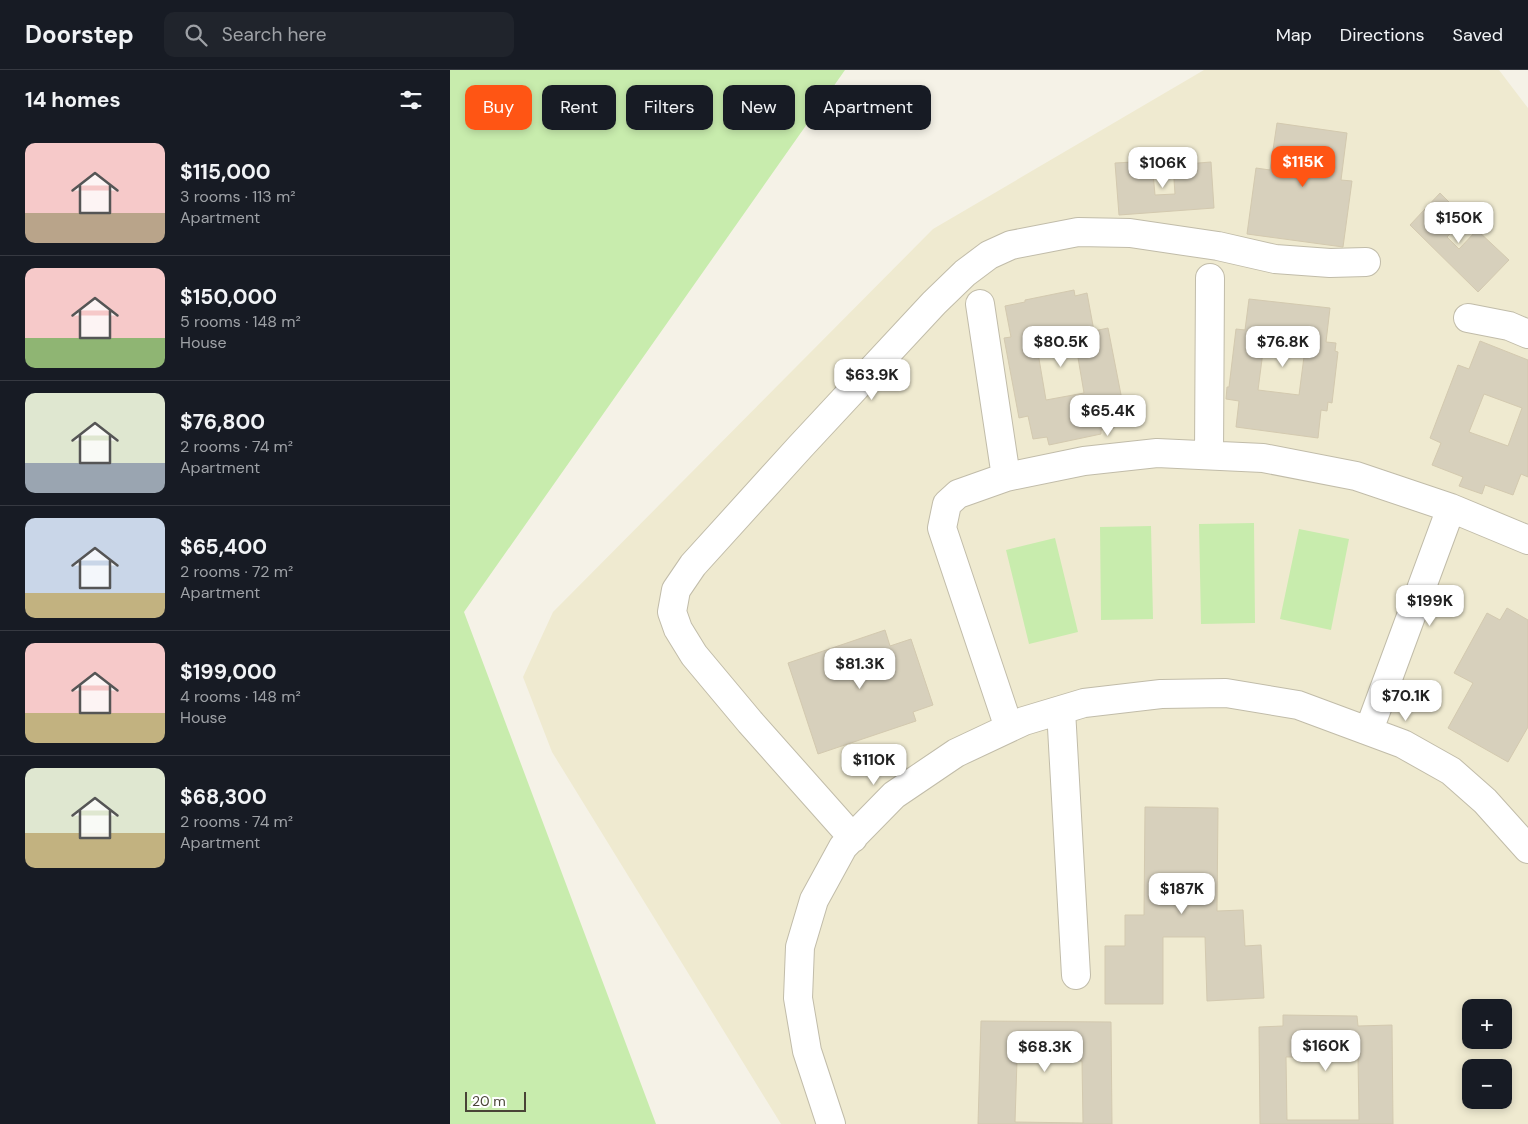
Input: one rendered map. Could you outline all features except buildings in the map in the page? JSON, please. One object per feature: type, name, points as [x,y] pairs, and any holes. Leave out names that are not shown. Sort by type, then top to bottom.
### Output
[{"type":"street","points":[[853,838],[694,655],[678,630],[672,612],[676,590],[692,565],[934,303],[965,272],[989,255],[1011,245],[1078,232],[1130,233],[1218,246],[1274,259],[1330,263],[1366,262]]},
{"type":"street","points":[[1209,455],[1210,278]]},
{"type":"street","points":[[980,304],[1006,477]]},
{"type":"street","points":[[1468,318],[1509,326],[1528,334]]},
{"type":"street","points":[[1009,728],[942,528],[947,504],[958,494],[1006,477],[1084,461],[1157,453],[1263,458],[1356,476],[1451,508],[1528,540]]},
{"type":"street","points":[[1369,730],[1451,508]]},
{"type":"street","points":[[831,1124],[807,1051],[798,998],[800,947],[814,900],[843,847],[894,796],[956,753],[1024,721],[1084,703],[1161,694],[1226,693],[1298,705],[1403,744],[1451,771],[1485,801],[1528,849]]},
{"type":"street","points":[[1061,710],[1076,974]]},
{"type":"shaded area","points":[[1204,70],[1499,70],[1528,108],[1528,1124],[781,1124],[552,752],[523,677],[553,612],[933,229]]},
{"type":"green space","points":[[450,70],[845,70],[834,85],[805,85],[805,127],[464,612],[656,1124],[450,1124]]},
{"type":"green space","points":[[1254,523],[1255,623],[1201,624],[1199,524]]},
{"type":"green space","points":[[1151,526],[1153,619],[1101,620],[1100,527]]},
{"type":"green space","points":[[1299,529],[1349,539],[1331,630],[1280,619]]},
{"type":"green space","points":[[1055,538],[1078,632],[1029,644],[1006,550]]}]
